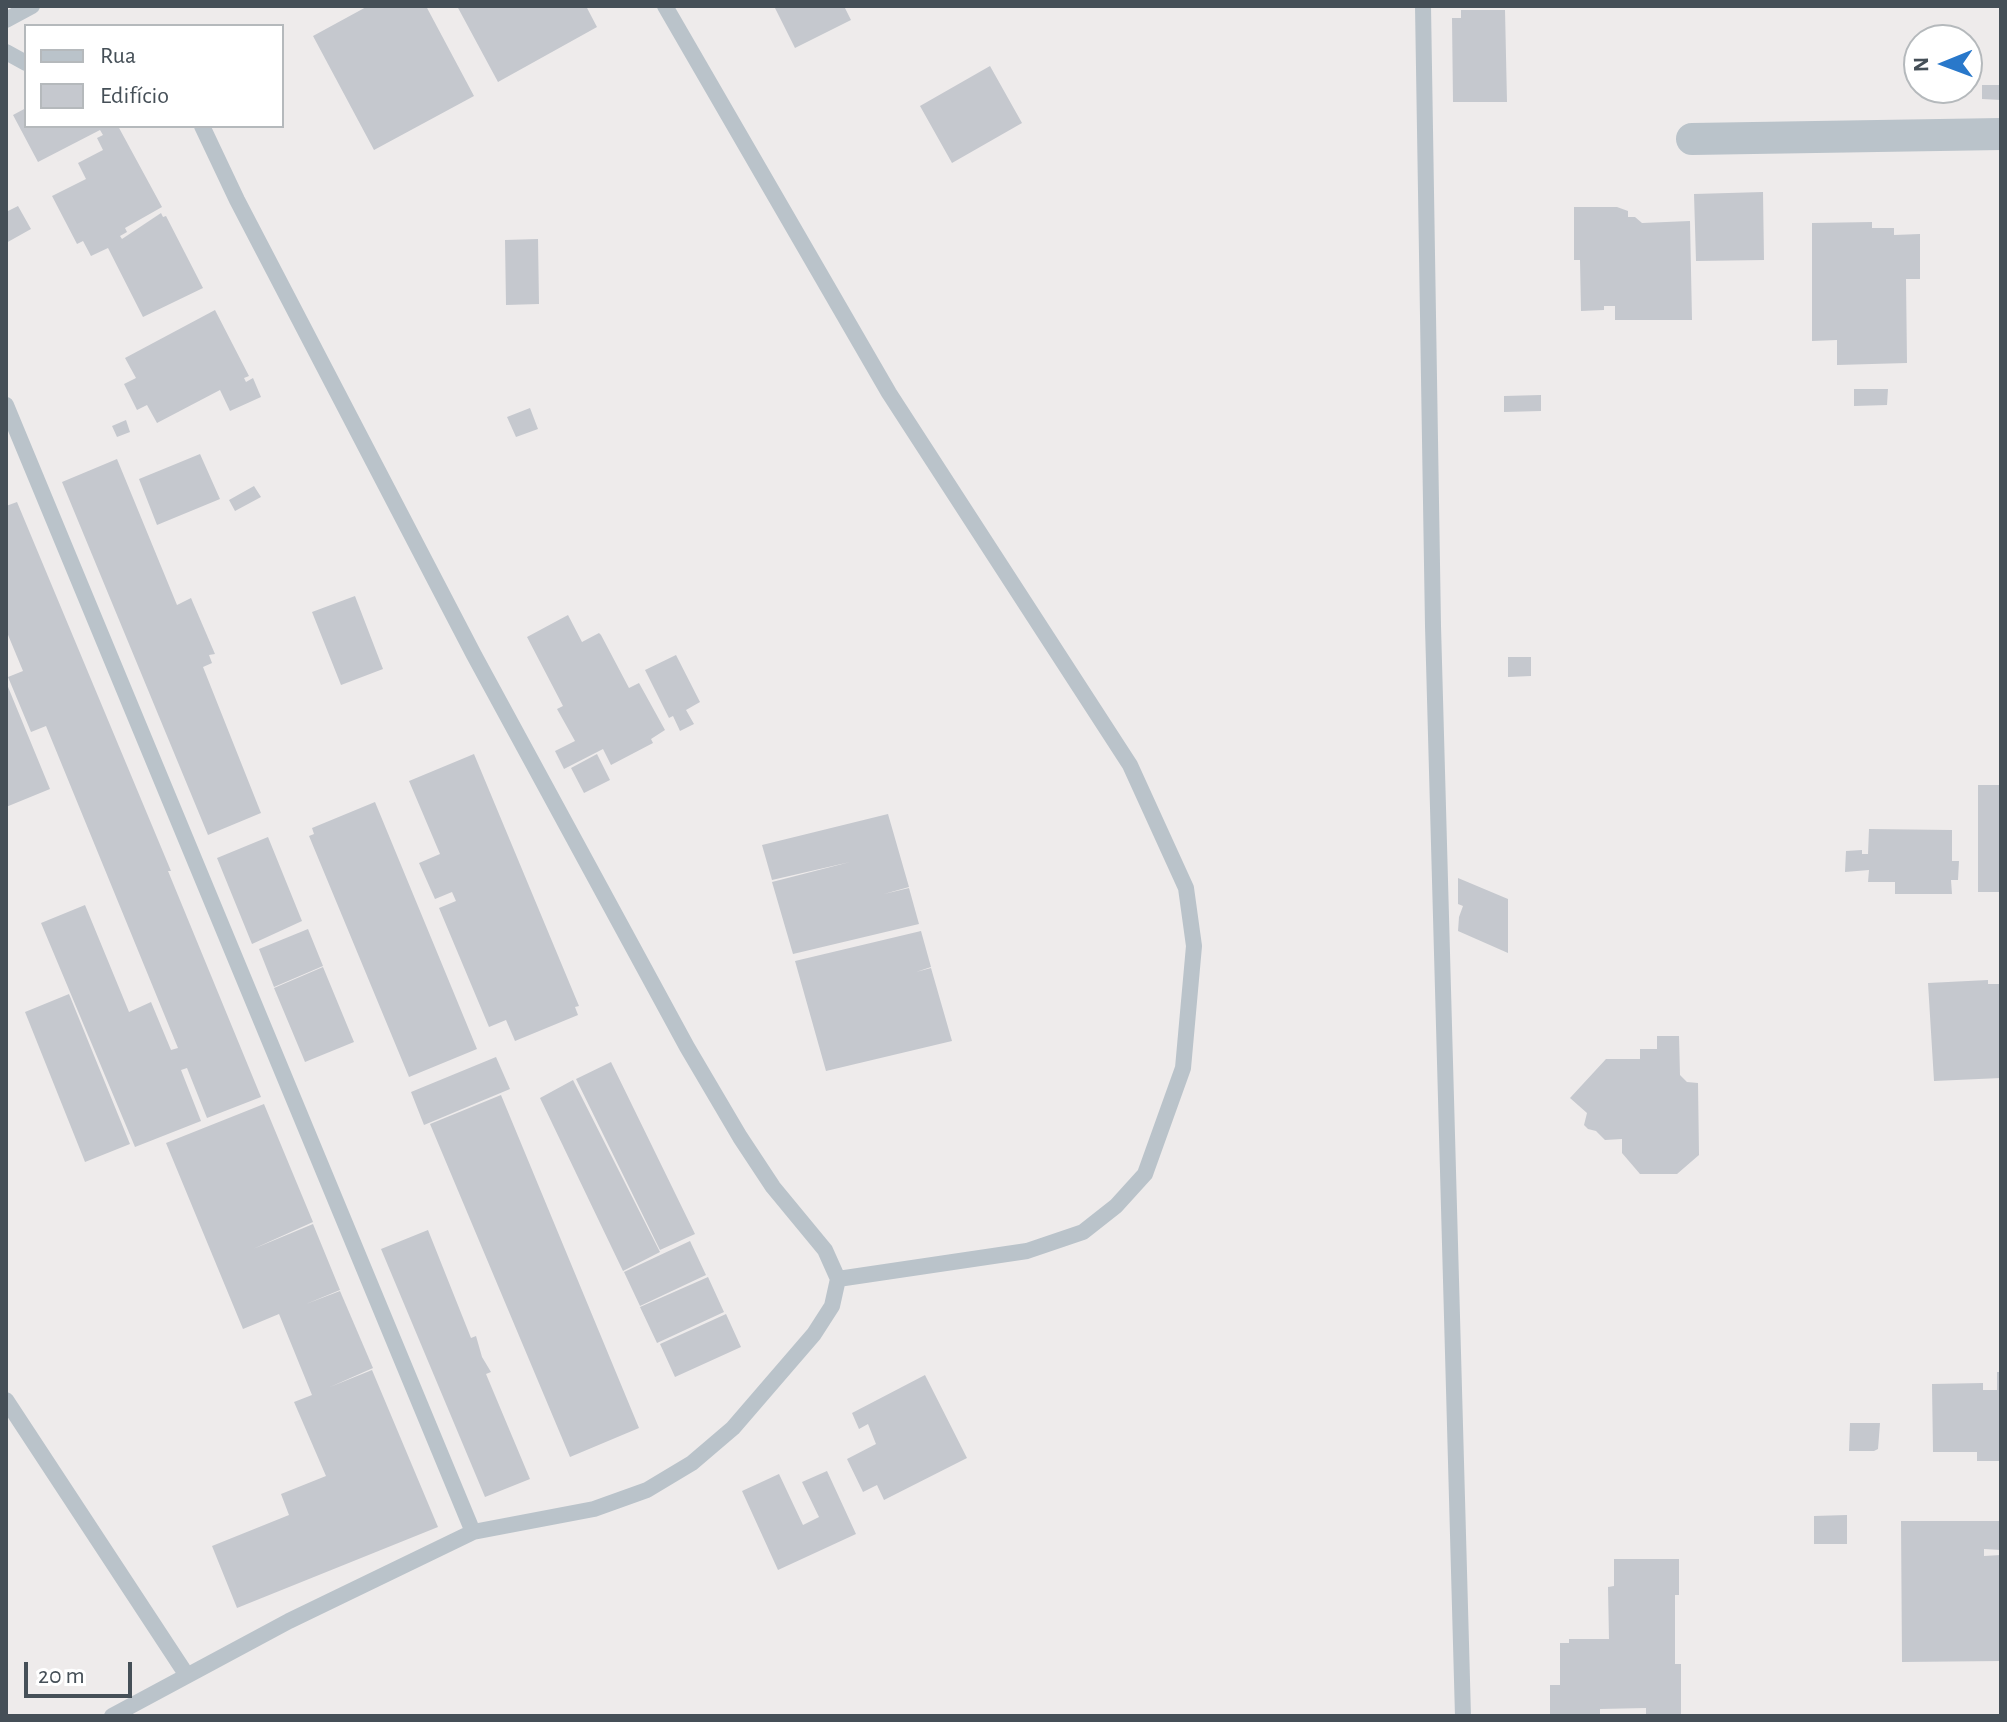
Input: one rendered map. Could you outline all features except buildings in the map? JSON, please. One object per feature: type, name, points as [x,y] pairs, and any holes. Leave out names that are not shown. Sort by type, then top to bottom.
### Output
[{"type":"street","points":[[1692,139],[2001,134]]},
{"type":"lane","points":[[6,20],[32,6]]},
{"type":"lane","points":[[665,6],[889,393],[1130,765],[1186,888],[1194,946],[1183,1068],[1145,1174],[1116,1206],[1083,1232],[1027,1251],[838,1279]]},
{"type":"lane","points":[[1423,6],[1433,626],[1463,1716]]},
{"type":"lane","points":[[6,52],[24,62]]},
{"type":"lane","points":[[112,1716],[289,1621],[473,1532],[594,1509],[647,1490],[692,1463],[733,1428],[814,1334],[832,1306],[838,1279],[825,1250],[773,1187],[687,1047],[474,655],[237,200],[203,128]]},
{"type":"lane","points":[[6,405],[473,1532]]},
{"type":"lane","points":[[6,1400],[186,1674]]}]
